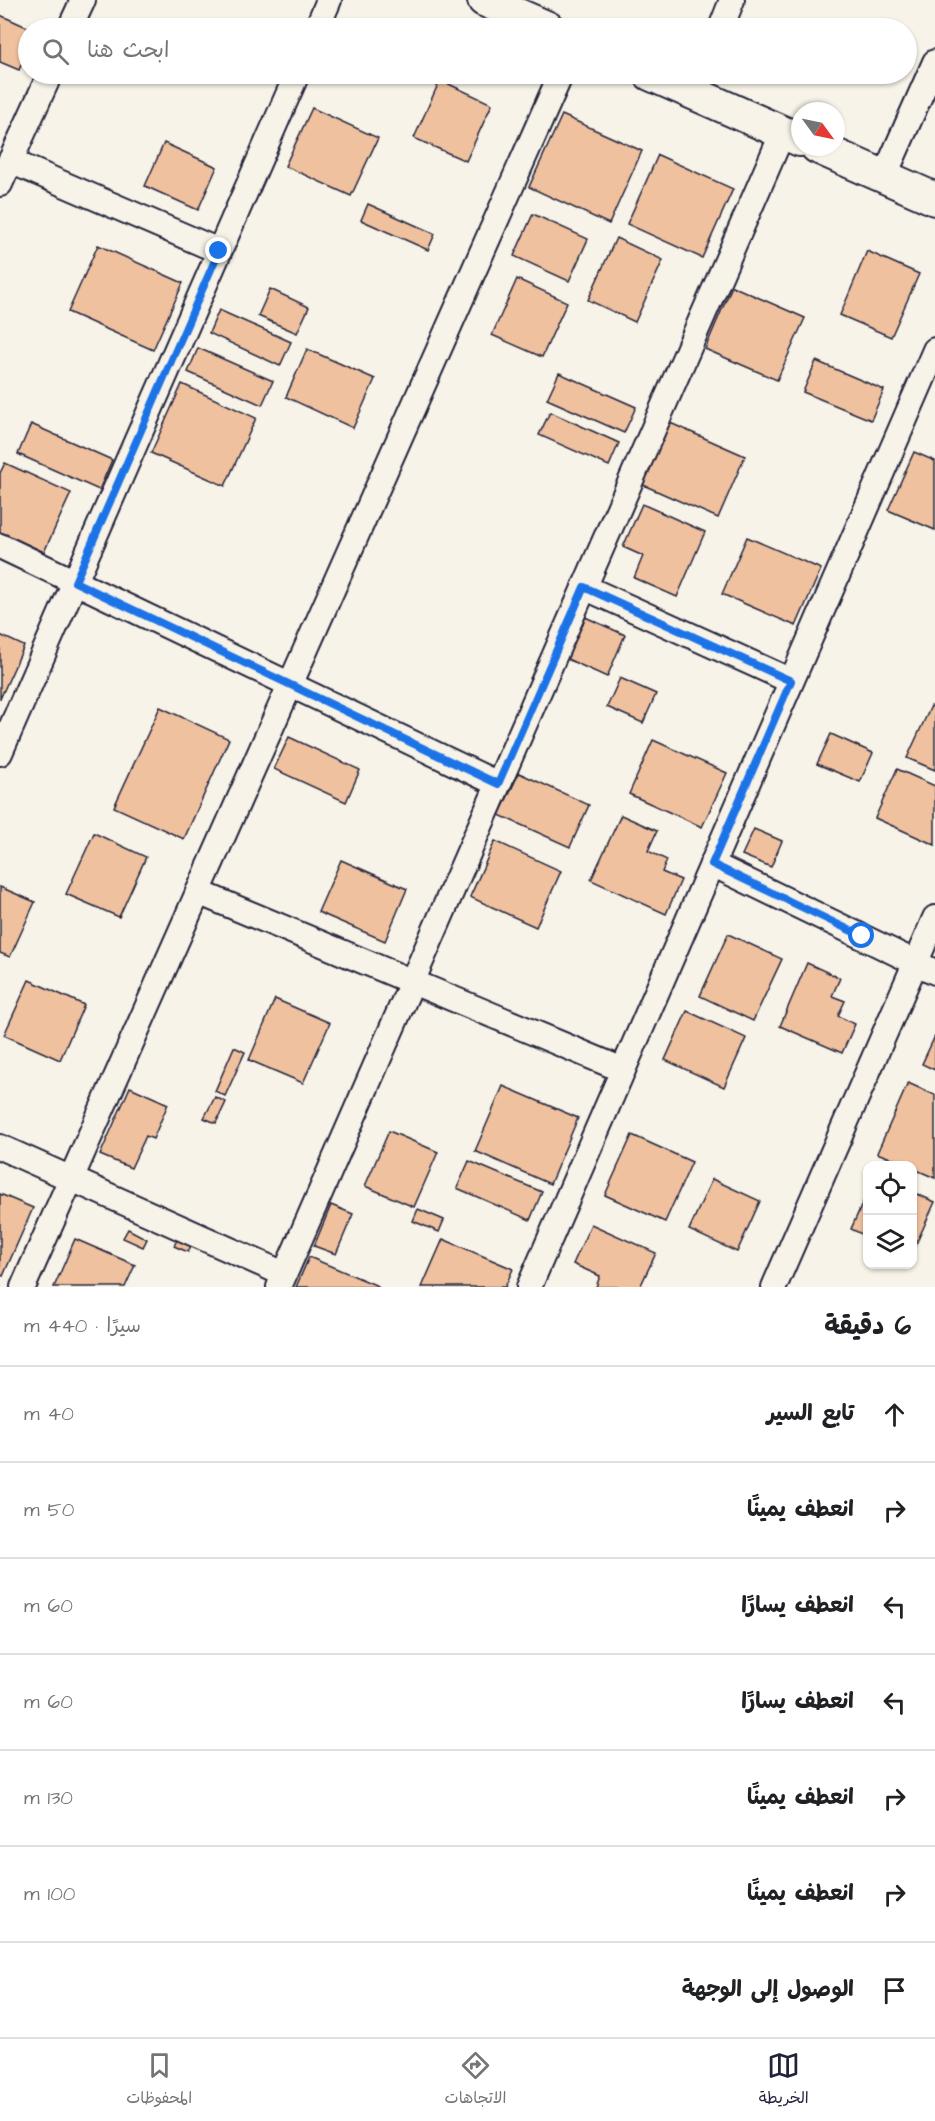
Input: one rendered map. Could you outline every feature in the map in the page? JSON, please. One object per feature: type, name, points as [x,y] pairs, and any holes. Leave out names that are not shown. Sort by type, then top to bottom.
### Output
[{"type":"street","points":[[75,18],[83,0]]},
{"type":"street","points":[[321,18],[329,0]]},
{"type":"street","points":[[484,0],[537,16]]},
{"type":"street","points":[[725,18],[732,0]]},
{"type":"street","points":[[884,177],[935,62]]},
{"type":"street","points":[[0,184],[45,84]]},
{"type":"street","points":[[0,753],[293,84]]},
{"type":"street","points":[[23,1287],[557,84]]},
{"type":"street","points":[[0,1147],[282,1281],[584,587],[791,136],[701,84]]},
{"type":"street","points":[[837,156],[935,199]]},
{"type":"street","points":[[10,161],[219,251]]},
{"type":"street","points":[[529,1287],[935,350]]},
{"type":"street","points":[[0,546],[498,784]]},
{"type":"street","points":[[584,587],[791,681]]},
{"type":"street","points":[[712,864],[925,967]]},
{"type":"street","points":[[198,892],[623,1070]]},
{"type":"street","points":[[774,1287],[925,967],[935,918]]},
{"type":"building","points":[[0,15],[18,23],[18,70],[0,62]]},
{"type":"building","points":[[438,84],[449,84],[492,104],[466,161],[414,138]]},
{"type":"building","points":[[312,108],[378,138],[351,196],[285,166]]},
{"type":"building","points":[[562,115],[642,151],[609,224],[529,187]]},
{"type":"building","points":[[164,143],[217,167],[198,210],[145,186]]},
{"type":"building","points":[[658,155],[733,189],[702,258],[627,224]]},
{"type":"building","points":[[368,204],[435,234],[428,250],[361,220]]},
{"type":"building","points":[[533,214],[588,239],[569,281],[514,256]]},
{"type":"building","points":[[616,238],[663,260],[635,322],[588,300]]},
{"type":"building","points":[[98,245],[183,283],[153,350],[68,312]]},
{"type":"building","points":[[867,251],[919,274],[891,337],[840,315]]},
{"type":"building","points":[[517,279],[567,302],[542,357],[492,335]]},
{"type":"building","points":[[732,286],[805,318],[777,380],[705,349]]},
{"type":"building","points":[[270,289],[309,307],[297,333],[258,316]]},
{"type":"building","points":[[219,310],[291,342],[280,366],[209,333]]},
{"type":"building","points":[[198,348],[273,381],[262,405],[188,372]]},
{"type":"building","points":[[307,349],[375,379],[353,428],[286,397]]},
{"type":"building","points":[[816,361],[884,390],[871,420],[803,392]]},
{"type":"building","points":[[559,373],[636,407],[624,433],[547,399]]},
{"type":"building","points":[[182,384],[256,418],[225,486],[151,453]]},
{"type":"building","points":[[550,412],[619,443],[609,466],[539,435]]},
{"type":"building","points":[[668,422],[745,456],[718,518],[641,484]]},
{"type":"building","points":[[31,424],[112,460],[99,490],[18,454]]},
{"type":"building","points":[[914,452],[935,461],[935,530],[888,510]]},
{"type":"building","points":[[5,463],[71,493],[44,552],[0,532],[0,473]]},
{"type":"building","points":[[642,504],[705,532],[677,597],[634,578],[643,556],[623,547]]},
{"type":"building","points":[[747,537],[821,569],[796,626],[722,594]]},
{"type":"building","points":[[583,616],[625,635],[607,677],[565,658]]},
{"type":"building","points":[[0,635],[24,646],[0,699]]},
{"type":"building","points":[[620,678],[656,694],[643,723],[607,707]]},
{"type":"building","points":[[931,706],[935,708],[935,770],[907,758]]},
{"type":"building","points":[[160,707],[229,739],[184,839],[114,807]]},
{"type":"building","points":[[831,734],[873,753],[860,782],[817,764]]},
{"type":"building","points":[[289,737],[360,770],[346,802],[274,769]]},
{"type":"building","points":[[653,740],[727,773],[702,827],[629,794]]},
{"type":"building","points":[[897,769],[935,786],[935,845],[875,818]]},
{"type":"building","points":[[519,773],[589,805],[570,847],[499,815]]},
{"type":"building","points":[[621,815],[657,831],[648,851],[667,860],[662,872],[681,880],[666,914],[591,880]]},
{"type":"building","points":[[754,829],[782,841],[771,867],[742,855]]},
{"type":"building","points":[[94,833],[146,857],[119,917],[66,894]]},
{"type":"building","points":[[495,841],[561,871],[536,927],[470,897]]},
{"type":"building","points":[[341,860],[407,889],[385,941],[318,912]]},
{"type":"building","points":[[0,887],[35,902],[10,957],[0,953]]},
{"type":"building","points":[[728,934],[782,959],[753,1021],[700,996]]},
{"type":"building","points":[[807,963],[840,978],[832,996],[845,1001],[838,1016],[855,1024],[842,1053],[780,1026]]},
{"type":"building","points":[[29,980],[84,1005],[60,1060],[4,1035]]},
{"type":"building","points":[[275,999],[330,1023],[303,1083],[249,1060]]},
{"type":"building","points":[[687,1011],[746,1038],[724,1087],[665,1060]]},
{"type":"building","points":[[935,1036],[935,1070],[922,1064]]},
{"type":"building","points":[[234,1047],[245,1052],[225,1096],[215,1091]]},
{"type":"building","points":[[908,1083],[935,1095],[935,1178],[917,1170],[917,1161],[899,1161],[877,1153]]},
{"type":"building","points":[[503,1086],[578,1118],[550,1184],[475,1151]]},
{"type":"building","points":[[130,1087],[168,1104],[153,1139],[146,1136],[131,1168],[100,1155]]},
{"type":"building","points":[[215,1097],[226,1102],[216,1123],[204,1118]]},
{"type":"building","points":[[389,1131],[438,1152],[414,1207],[365,1186]]},
{"type":"building","points":[[632,1135],[692,1162],[665,1222],[605,1195]]},
{"type":"building","points":[[469,1161],[542,1192],[530,1220],[457,1188]]},
{"type":"building","points":[[712,1179],[760,1201],[737,1252],[689,1230]]},
{"type":"building","points":[[0,1194],[33,1208],[3,1276],[0,1275]]},
{"type":"building","points":[[917,1194],[935,1202],[917,1242]]},
{"type":"building","points":[[863,1202],[863,1235],[851,1229]]},
{"type":"building","points":[[331,1205],[353,1214],[336,1254],[314,1246]]},
{"type":"building","points":[[418,1209],[444,1220],[439,1232],[413,1221]]},
{"type":"building","points":[[591,1224],[656,1253],[640,1287],[596,1287],[600,1276],[573,1264]]},
{"type":"building","points":[[128,1229],[147,1239],[143,1247],[123,1238]]},
{"type":"building","points":[[179,1236],[193,1242],[188,1252],[174,1246]]},
{"type":"building","points":[[75,1239],[135,1265],[125,1287],[54,1287]]},
{"type":"building","points":[[443,1239],[513,1269],[505,1287],[422,1287]]},
{"type":"building","points":[[309,1257],[378,1286],[378,1287],[296,1287]]},
{"type":"route","points":[[219,251],[75,582],[498,784],[584,587],[791,681],[712,864],[862,936]]}]
